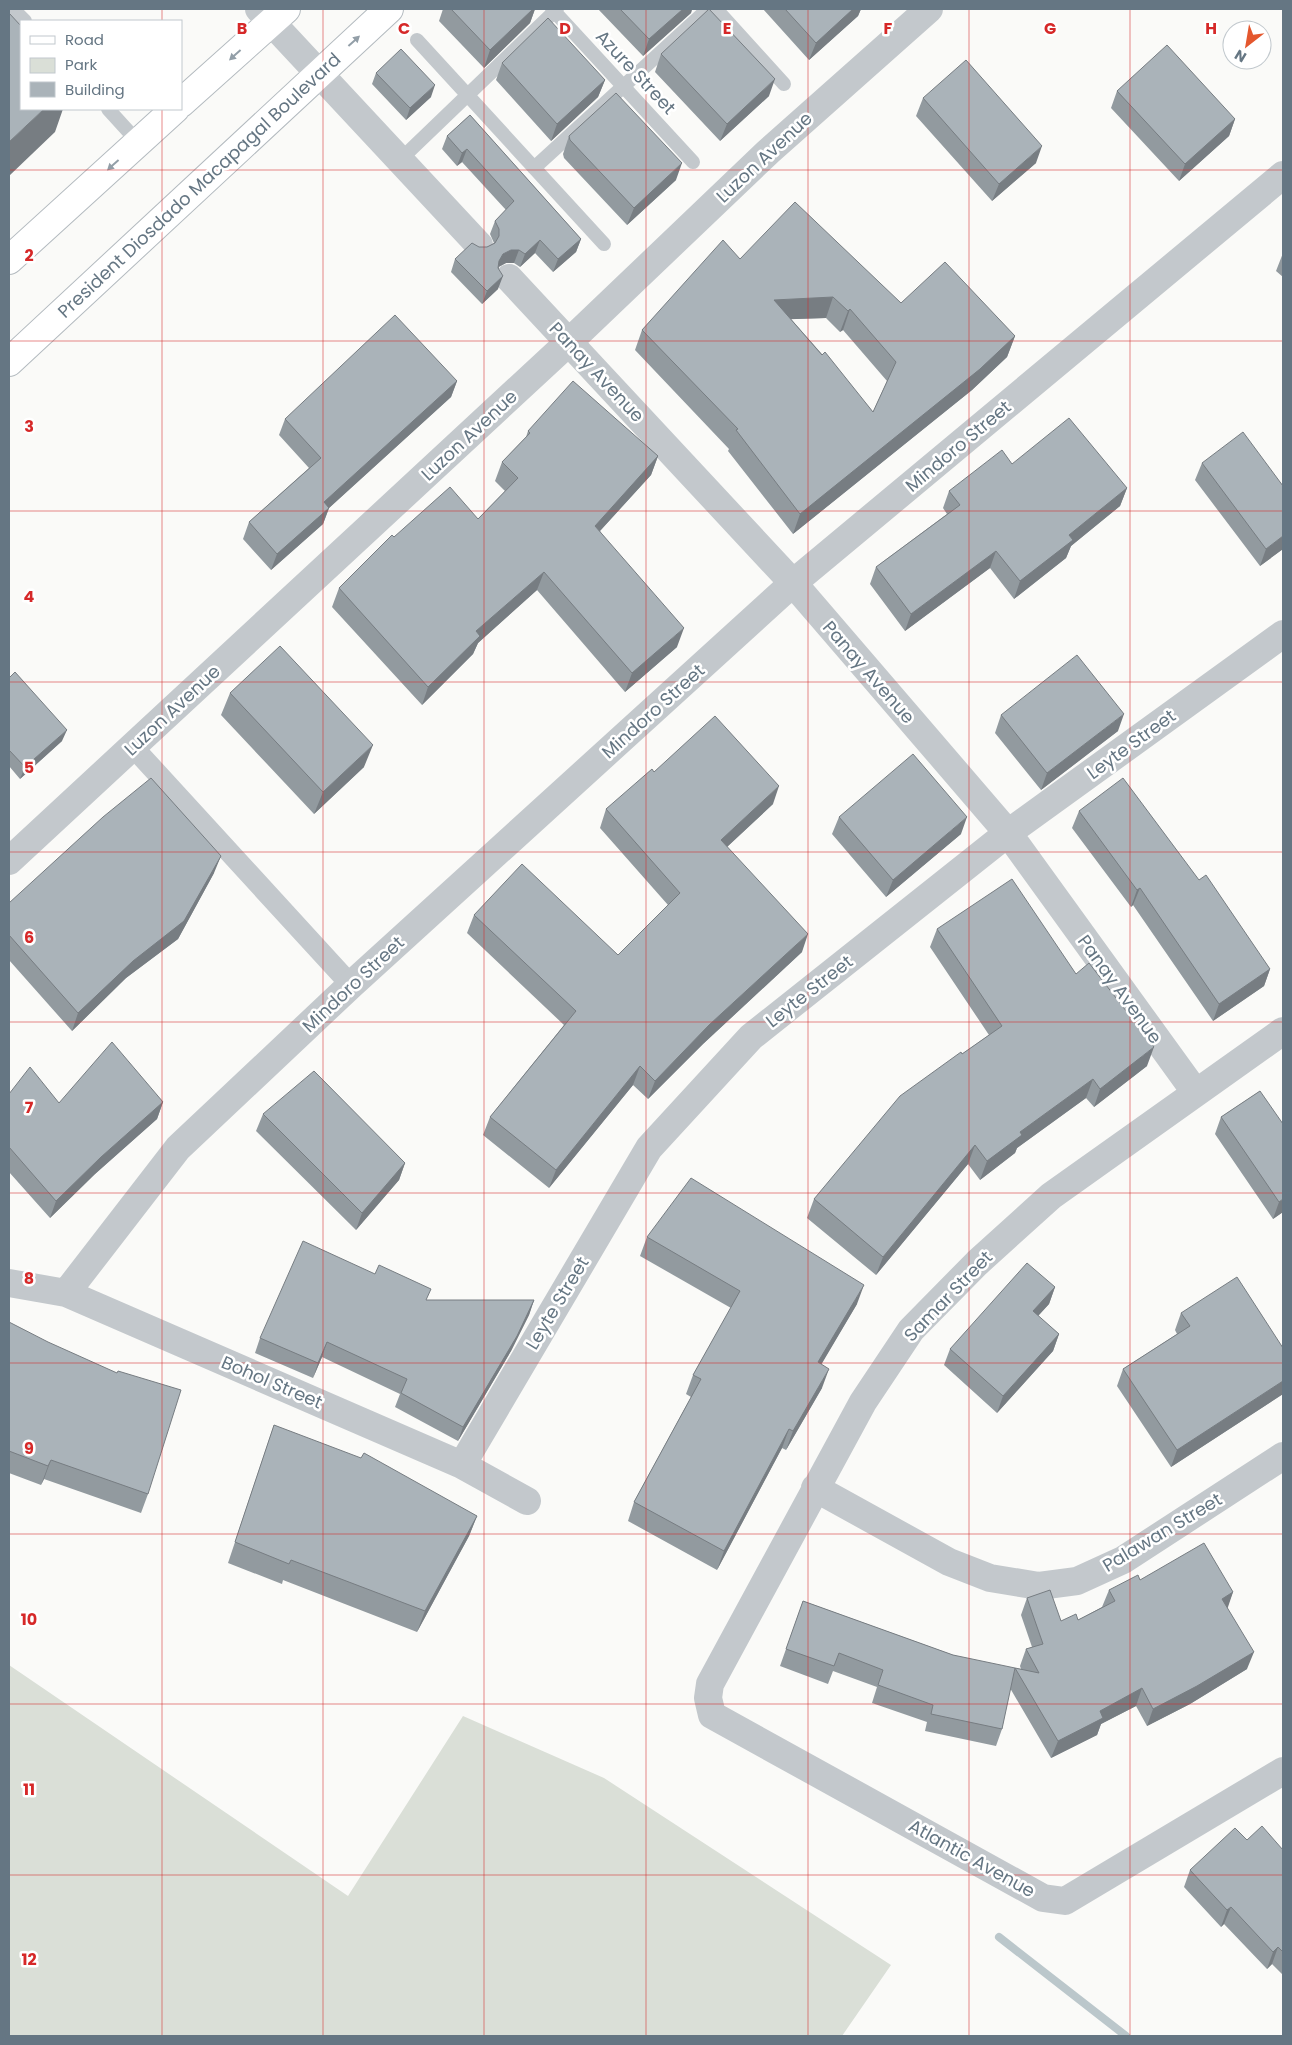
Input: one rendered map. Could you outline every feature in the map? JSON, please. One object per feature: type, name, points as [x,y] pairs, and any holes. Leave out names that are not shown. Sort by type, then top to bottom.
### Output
[{"type":"main road","name":"President Diosdado Macapagal Boulevard","points":[[9,362],[389,9]]},
{"type":"main road","points":[[182,102],[272,13]]},
{"type":"main road","points":[[9,260],[174,110]]},
{"type":"street","name":"Luzon Avenue","points":[[9,861],[569,342],[768,152],[929,9]]},
{"type":"street","points":[[272,13],[319,73],[478,245]]},
{"type":"street","name":"Mindoro Street","points":[[66,1293],[178,1148],[351,985],[793,583],[1283,175]]},
{"type":"street","name":"Panay Avenue","points":[[509,278],[793,583],[1008,833],[1196,1093]]},
{"type":"street","name":"Leyte Street","points":[[462,1465],[649,1148],[751,1037],[1008,833],[1283,634]]},
{"type":"street","points":[[133,747],[351,985]]},
{"type":"street","name":"Samar Street","points":[[712,1714],[708,1698],[710,1684],[863,1402],[911,1330],[977,1264],[1051,1196],[1283,1031]]},
{"type":"street","name":"Bohol Street","points":[[9,1283],[66,1293],[462,1465],[528,1501]]},
{"type":"street","name":"Palawan Street","points":[[815,1488],[949,1562],[990,1578],[1038,1586],[1077,1581],[1122,1560],[1283,1456]]},
{"type":"street","name":"Atlantic Avenue","points":[[712,1714],[1043,1898],[1065,1901],[1283,1771]]},
{"type":"lane","points":[[13,9],[24,20]]},
{"type":"lane","points":[[534,168],[708,9]]},
{"type":"lane","points":[[716,9],[784,84]]},
{"type":"lane","points":[[400,160],[468,96],[554,10]]},
{"type":"lane","name":"Azure Street","points":[[554,10],[693,162]]},
{"type":"lane","points":[[417,40],[604,244]]},
{"type":"lane","points":[[109,110],[138,142]]},
{"type":"green space","points":[[9,1665],[348,1896],[463,1716],[604,1778],[891,1965],[842,2036],[9,2036]]},
{"type":"building","points":[[451,9],[533,9],[490,50]]},
{"type":"building","points":[[620,9],[683,9],[649,39]]},
{"type":"building","points":[[709,9],[775,79],[727,124],[661,54]]},
{"type":"building","points":[[785,9],[853,9],[816,43]]},
{"type":"building","points":[[9,13],[20,25],[20,110],[43,110],[9,142]]},
{"type":"building","points":[[548,18],[605,80],[557,124],[502,63]]},
{"type":"building","points":[[1167,45],[1235,119],[1185,164],[1117,91]]},
{"type":"building","points":[[401,49],[435,85],[410,108],[376,73]]},
{"type":"building","points":[[966,60],[1042,146],[999,184],[923,98]]},
{"type":"building","points":[[616,93],[682,163],[634,208],[570,140],[569,136]]},
{"type":"building","points":[[470,115],[581,239],[558,259],[540,240],[525,254],[519,250],[511,250],[503,254],[498,268],[503,276],[487,291],[455,259],[472,243],[479,247],[487,247],[495,243],[499,236],[499,229],[495,221],[514,201],[467,149],[462,153],[447,136]]},
{"type":"building","points":[[795,202],[901,303],[945,262],[1015,336],[980,369],[800,514],[736,430],[738,429],[642,330],[723,240],[740,259]],"holes":[[[833,297],[848,311],[850,309],[896,362],[873,412],[825,352],[822,355],[774,300]]]},
{"type":"building","points":[[395,315],[457,381],[324,502],[329,508],[277,554],[249,522],[321,458],[285,419]]},
{"type":"building","points":[[573,381],[658,456],[595,526],[684,628],[632,673],[544,572],[476,631],[480,636],[428,687],[339,588],[392,535],[394,537],[450,487],[478,519],[518,478],[502,462],[530,433],[528,431]]},
{"type":"building","points":[[1069,418],[1127,488],[1069,535],[1073,540],[1020,581],[996,551],[911,614],[876,567],[960,505],[949,491],[1002,450],[1012,464]]},
{"type":"building","points":[[1243,432],[1283,486],[1283,536],[1266,549],[1202,463]]},
{"type":"building","points":[[280,646],[373,745],[323,792],[230,693]]},
{"type":"building","points":[[1077,655],[1124,714],[1047,773],[1001,715]]},
{"type":"building","points":[[15,672],[67,730],[25,767],[9,750],[9,678]]},
{"type":"building","points":[[715,716],[779,786],[721,840],[808,934],[709,1025],[655,1081],[640,1066],[556,1170],[490,1117],[576,1011],[474,915],[522,864],[618,955],[680,893],[606,809],[652,769],[654,772]]},
{"type":"building","points":[[913,754],[967,817],[893,880],[839,817]]},
{"type":"building","points":[[151,778],[221,856],[184,921],[133,961],[78,1013],[9,935],[9,903],[103,817]]},
{"type":"building","points":[[1123,778],[1199,880],[1206,875],[1270,969],[1219,1004],[1140,888],[1137,890],[1079,811]]},
{"type":"building","points":[[1012,879],[1076,974],[1089,963],[1154,1047],[1100,1089],[1093,1079],[1020,1132],[1022,1135],[987,1161],[975,1145],[883,1257],[814,1199],[900,1096],[961,1052],[962,1054],[1002,1026],[937,929]]},
{"type":"building","points":[[112,1042],[163,1102],[101,1157],[56,1201],[9,1147],[9,1094],[30,1067],[59,1103]]},
{"type":"building","points":[[314,1071],[405,1163],[362,1213],[263,1114]]},
{"type":"building","points":[[1260,1091],[1283,1124],[1283,1199],[1279,1202],[1221,1117]]},
{"type":"building","points":[[691,1178],[864,1285],[818,1362],[829,1369],[793,1431],[789,1429],[724,1551],[634,1502],[701,1379],[693,1375],[740,1291],[647,1237]]},
{"type":"building","points":[[303,1241],[375,1274],[379,1265],[431,1289],[426,1300],[534,1300],[517,1336],[463,1427],[401,1393],[407,1379],[327,1342],[318,1363],[260,1338]]},
{"type":"building","points":[[1027,1263],[1055,1287],[1033,1311],[1059,1334],[1003,1396],[950,1349]]},
{"type":"building","points":[[1237,1277],[1283,1348],[1283,1381],[1177,1450],[1123,1369],[1190,1326],[1181,1313]]},
{"type":"building","points":[[9,1322],[117,1373],[118,1371],[181,1390],[148,1494],[51,1460],[48,1466],[9,1451]]},
{"type":"building","points":[[274,1425],[361,1458],[364,1453],[477,1516],[425,1611],[291,1560],[289,1564],[235,1542]]},
{"type":"building","points":[[1204,1543],[1233,1592],[1222,1599],[1254,1652],[1197,1686],[1153,1709],[1142,1688],[1100,1711],[1103,1718],[1058,1741],[1015,1668],[1039,1673],[1026,1649],[1043,1644],[1027,1598],[1050,1590],[1061,1621],[1076,1614],[1078,1620],[1115,1601],[1109,1590],[1138,1575],[1140,1580]]},
{"type":"building","points":[[803,1601],[953,1655],[1015,1668],[1002,1729],[931,1714],[933,1705],[878,1685],[883,1670],[839,1653],[834,1666],[786,1649]]},
{"type":"building","points":[[1262,1826],[1283,1850],[1283,1952],[1278,1947],[1273,1952],[1231,1907],[1227,1910],[1190,1870],[1235,1828],[1247,1840]]},
{"type":"waterway","points":[[999,1937],[1126,2036]]}]
